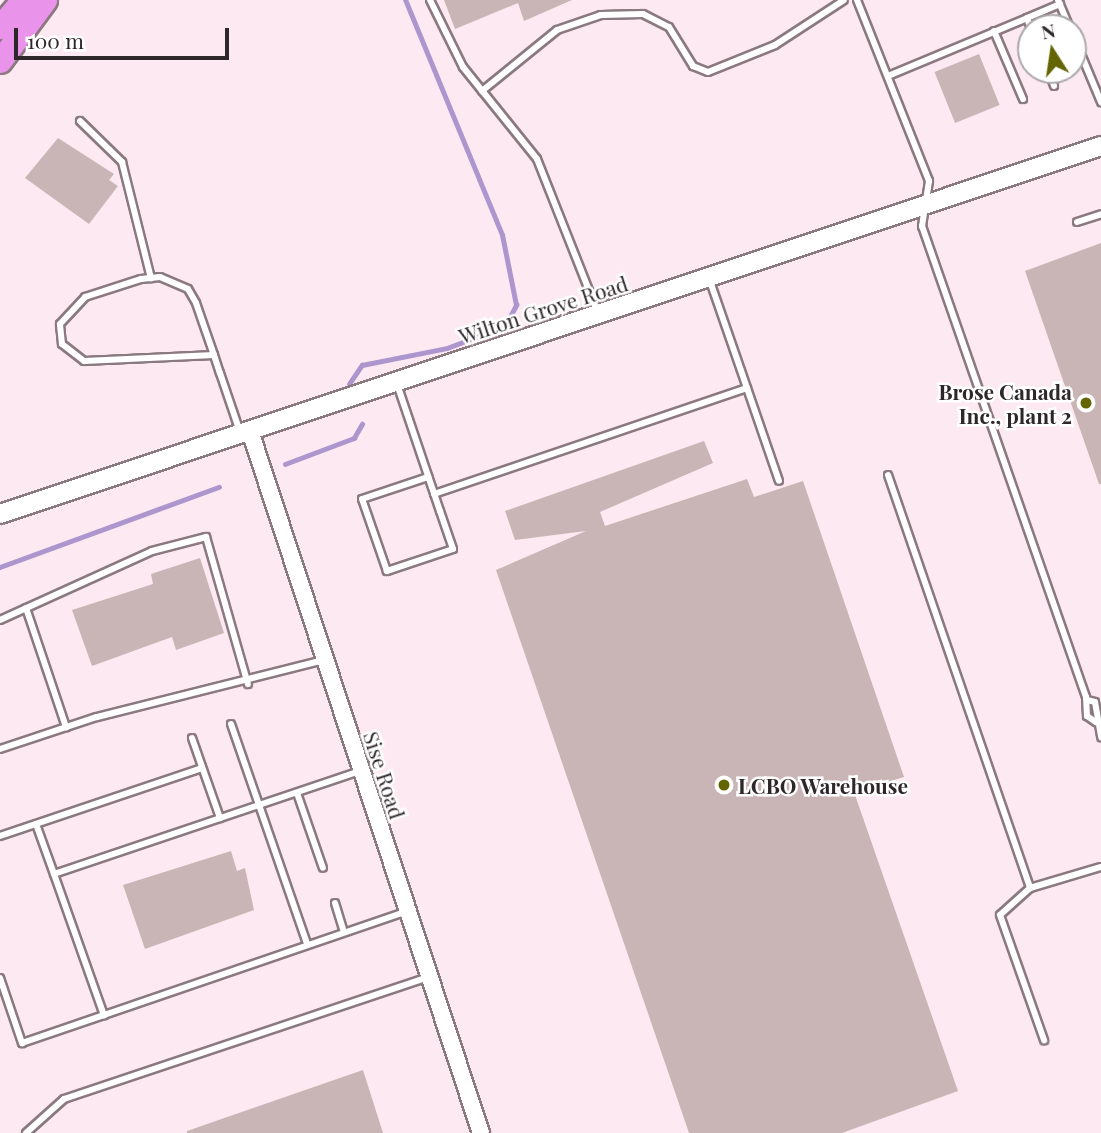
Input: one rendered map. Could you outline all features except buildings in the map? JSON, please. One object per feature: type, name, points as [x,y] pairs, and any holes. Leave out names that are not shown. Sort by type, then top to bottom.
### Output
[{"type":"highway","points":[[0,27],[23,0]]},
{"type":"highway","points":[[0,61],[45,0]]},
{"type":"main road","name":"Wilton Grove Road","points":[[0,514],[1101,146]]},
{"type":"street","name":"Sise Road","points":[[246,432],[325,660],[481,1133]]},
{"type":"lane","points":[[430,0],[463,67],[537,159],[598,314]]},
{"type":"lane","points":[[482,91],[557,30],[601,15],[643,14],[669,27],[693,66],[708,72],[775,44],[844,0]]},
{"type":"lane","points":[[857,0],[929,181],[922,226],[1087,700],[1087,716],[1096,722]]},
{"type":"lane","points":[[1035,14],[1059,2]]},
{"type":"lane","points":[[888,76],[1017,22]]},
{"type":"lane","points":[[994,31],[1023,99]]},
{"type":"lane","points":[[1087,68],[1101,102]]},
{"type":"lane","points":[[80,121],[122,162],[151,278]]},
{"type":"lane","points":[[1077,222],[1101,214]]},
{"type":"lane","points":[[709,277],[779,481]]},
{"type":"lane","points":[[214,355],[70,356],[60,324],[69,308],[151,278],[188,289],[246,432]]},
{"type":"lane","points":[[396,382],[453,548],[387,572],[362,499],[428,477]]},
{"type":"lane","points":[[434,494],[747,388]]},
{"type":"lane","points":[[888,475],[1030,888]]},
{"type":"lane","points":[[0,620],[152,551],[206,537],[248,684]]},
{"type":"lane","points":[[26,608],[66,727]]},
{"type":"lane","points":[[0,749],[66,727],[248,684],[325,660]]},
{"type":"lane","points":[[1087,700],[1095,702],[1096,722],[1101,737]]},
{"type":"lane","points":[[231,724],[307,944]]},
{"type":"lane","points":[[192,738],[220,818]]},
{"type":"lane","points":[[0,836],[202,768]]},
{"type":"lane","points":[[54,874],[362,771]]},
{"type":"lane","points":[[297,793],[323,868]]},
{"type":"lane","points":[[36,824],[104,1015]]},
{"type":"lane","points":[[1044,1040],[1000,915],[1030,888],[1101,867]]},
{"type":"lane","points":[[335,903],[344,932]]},
{"type":"lane","points":[[0,978],[22,1043],[408,911]]},
{"type":"lane","points":[[26,1133],[64,1099],[429,976]]},
{"type":"waterway","points":[[349,384],[362,365],[447,348],[505,326],[516,305],[502,235],[405,0]]},
{"type":"waterway","points":[[285,464],[354,438],[362,424]]},
{"type":"waterway","points":[[0,567],[219,487]]},
{"type":"place","name":"Brose Canada Inc., plant 2","points":[[1086,403]]},
{"type":"place","name":"LCBO Warehouse","points":[[724,785]]}]
